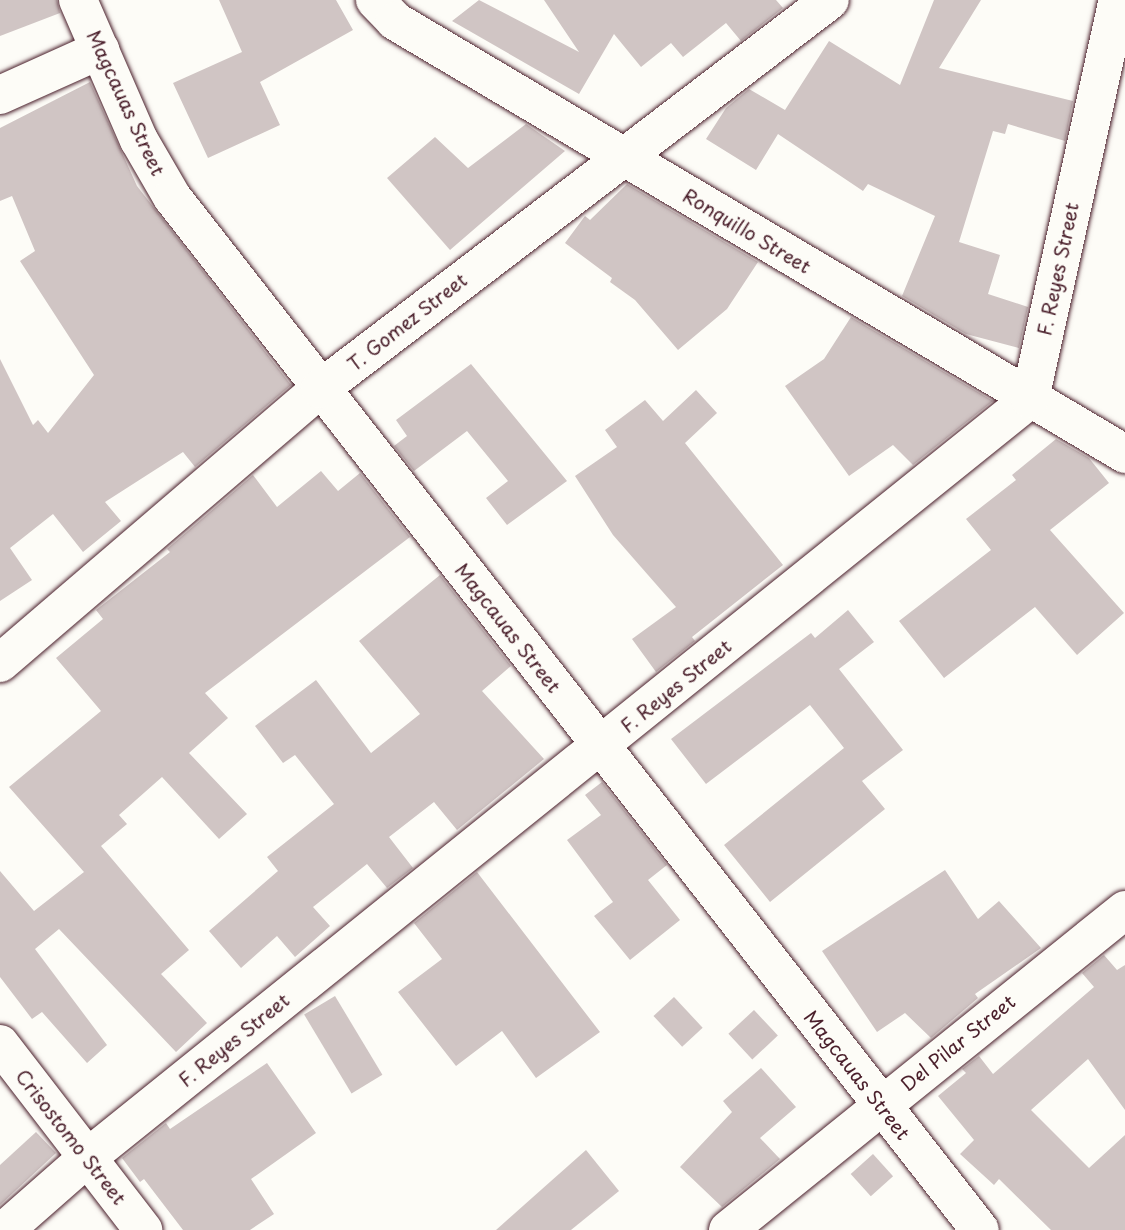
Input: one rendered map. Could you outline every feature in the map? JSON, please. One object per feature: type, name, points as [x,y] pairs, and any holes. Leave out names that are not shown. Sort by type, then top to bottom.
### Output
[{"type":"street","name":"Magcauas Street","points":[[78,0],[139,140],[172,197],[980,1230]]},
{"type":"street","name":"Ronquillo Street","points":[[375,0],[395,21],[1125,454]]},
{"type":"street","name":"T. Gomez Street","points":[[0,663],[320,389],[621,156],[830,0]]},
{"type":"street","name":"F. Reyes Street","points":[[5,1230],[88,1158],[1030,399],[1118,0]]},
{"type":"street","points":[[0,95],[100,51]]},
{"type":"street","name":"Del Pilar Street","points":[[728,1230],[1125,910]]},
{"type":"street","name":"Crisostomo Street","points":[[0,1044],[143,1230]]},
{"type":"building","points":[[0,0],[57,0],[60,13],[0,36]]},
{"type":"building","points":[[219,0],[336,0],[353,30],[260,82],[280,125],[208,158],[173,83],[242,52]]},
{"type":"building","points":[[479,0],[579,52],[544,0],[776,0],[783,8],[741,41],[726,23],[683,57],[671,43],[641,67],[614,34],[579,94],[452,21]]},
{"type":"building","points":[[934,0],[981,0],[939,68],[1073,101],[1065,141],[1008,124],[1005,134],[993,131],[959,242],[1000,255],[988,294],[1028,307],[1019,348],[966,334],[902,296],[935,216],[868,184],[863,191],[778,134],[756,170],[706,139],[726,108],[749,89],[785,110],[829,41],[900,85]]},
{"type":"building","points":[[90,82],[137,186],[291,385],[195,467],[183,452],[105,502],[121,521],[83,552],[53,514],[10,548],[32,580],[0,601],[0,359],[33,425],[38,420],[48,433],[94,375],[20,261],[35,251],[12,196],[0,201],[0,128]]},
{"type":"building","points":[[526,124],[565,151],[450,250],[387,178],[435,137],[468,168]]},
{"type":"building","points":[[627,184],[758,262],[727,309],[678,350],[635,300],[610,282],[612,278],[565,243],[585,216],[590,220]]},
{"type":"building","points":[[851,317],[993,401],[913,465],[893,445],[849,476],[785,386],[824,359]]},
{"type":"building","points":[[471,364],[567,481],[507,525],[486,498],[508,481],[467,431],[414,471],[394,446],[407,436],[396,420]]},
{"type":"building","points":[[696,390],[717,413],[685,443],[783,565],[692,637],[695,641],[656,672],[632,639],[676,607],[613,535],[575,476],[617,447],[605,430],[645,400],[663,421]]},
{"type":"building","points":[[1056,439],[1089,458],[1109,483],[1050,530],[1124,613],[1077,655],[1035,607],[944,678],[899,621],[991,550],[966,519],[1016,480],[1012,475]]},
{"type":"building","points":[[321,471],[338,491],[360,473],[410,537],[205,693],[228,718],[189,753],[247,814],[219,839],[162,777],[119,815],[127,824],[101,846],[189,950],[161,974],[207,1023],[176,1052],[59,929],[35,949],[107,1045],[87,1063],[42,1012],[32,1019],[0,977],[0,871],[34,911],[84,872],[9,787],[101,711],[56,658],[103,619],[96,610],[170,552],[167,549],[253,475],[277,507]]},
{"type":"building","points":[[440,575],[511,666],[482,691],[544,759],[457,830],[434,802],[389,837],[413,868],[387,888],[367,864],[313,907],[330,926],[295,957],[277,936],[241,968],[209,931],[278,871],[267,857],[334,804],[295,755],[283,763],[255,726],[316,680],[371,753],[420,714],[359,641]]},
{"type":"building","points":[[848,610],[874,642],[839,669],[903,750],[862,781],[885,809],[770,902],[724,845],[844,748],[810,705],[706,784],[671,739],[811,633],[815,638]]},
{"type":"building","points":[[602,782],[667,865],[648,880],[680,920],[630,960],[594,916],[613,902],[567,840],[601,815],[585,795]]},
{"type":"building","points":[[945,870],[978,919],[999,901],[1041,948],[975,994],[978,998],[931,1038],[905,1013],[877,1032],[822,951]]},
{"type":"building","points":[[477,872],[600,1032],[536,1078],[502,1031],[456,1066],[398,992],[442,959],[414,923]]},
{"type":"building","points":[[1104,955],[1117,970],[1125,965],[1125,1110],[1088,1059],[1031,1110],[1089,1168],[1125,1135],[1125,1230],[1051,1230],[999,1179],[994,1185],[960,1154],[974,1140],[938,1096],[966,1073],[962,1069],[979,1056],[993,1074],[1094,987],[1082,973]]},
{"type":"building","points":[[335,996],[382,1075],[352,1093],[304,1015]]},
{"type":"building","points":[[674,997],[703,1028],[682,1047],[654,1016]]},
{"type":"building","points":[[754,1010],[778,1036],[752,1059],[728,1034]]},
{"type":"building","points":[[267,1063],[316,1133],[251,1179],[274,1214],[250,1230],[183,1230],[144,1179],[140,1182],[122,1158],[166,1123],[170,1129]]},
{"type":"building","points":[[761,1068],[796,1107],[760,1138],[780,1159],[722,1207],[680,1167],[732,1112],[723,1101]]},
{"type":"building","points":[[36,1132],[56,1153],[0,1205],[0,1165]]},
{"type":"building","points":[[586,1150],[619,1191],[571,1230],[496,1230]]},
{"type":"building","points":[[873,1154],[893,1176],[871,1196],[851,1174]]}]
